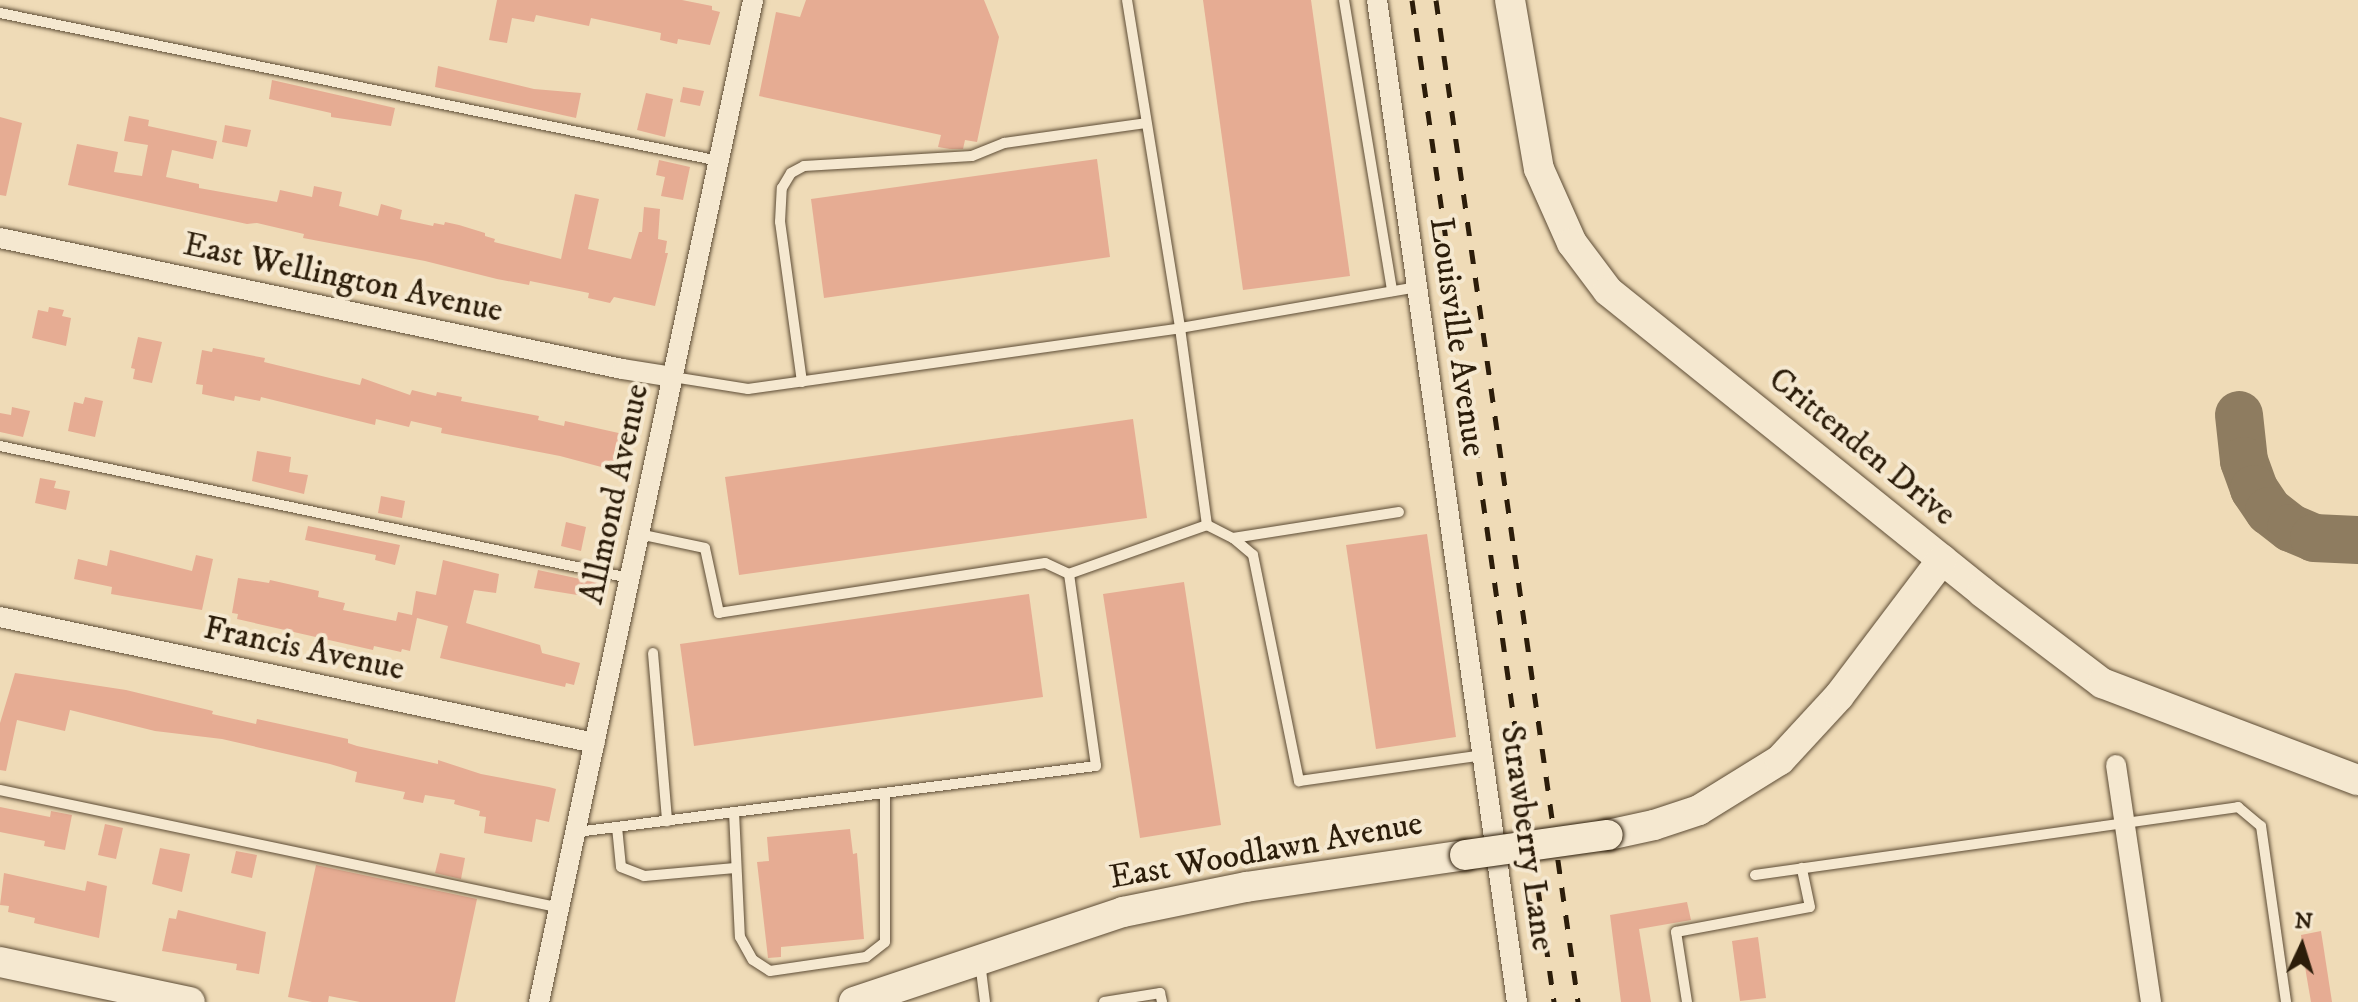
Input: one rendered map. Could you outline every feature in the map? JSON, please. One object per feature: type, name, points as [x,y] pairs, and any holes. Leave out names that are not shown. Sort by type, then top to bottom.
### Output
[{"type":"main road","name":"Crittenden Drive","points":[[1510,0],[1539,169],[1572,243],[1608,291],[1942,560],[2102,683],[2117,686],[2175,712],[2358,780]]},
{"type":"main road","name":"East Woodlawn Avenue","points":[[854,1002],[1064,929],[1185,897],[1608,835],[1654,825],[1699,810],[1780,760],[1839,696],[1942,560]]},
{"type":"main road","points":[[0,962],[190,1002]]},
{"type":"street","name":"Allmond Avenue","points":[[539,1002],[753,0]]},
{"type":"street","name":"Louisville Avenue","points":[[1377,0],[1474,683]]},
{"type":"street","name":"East Wellington Avenue","points":[[0,238],[606,366],[673,377]]},
{"type":"street","name":"Francis Avenue","points":[[0,617],[595,743]]},
{"type":"street","name":"Strawberry Lane","points":[[1474,683],[1517,1002]]},
{"type":"street","points":[[2116,765],[2151,1002]]},
{"type":"lane","points":[[1127,0],[1180,328],[1207,525]]},
{"type":"lane","points":[[1344,0],[1392,291]]},
{"type":"lane","points":[[0,13],[719,161]]},
{"type":"lane","points":[[802,382],[780,222],[782,188],[791,173],[804,166],[972,156],[1004,143],[1146,123]]},
{"type":"lane","points":[[673,377],[748,389],[1180,328],[1418,287]]},
{"type":"lane","points":[[0,446],[629,578]]},
{"type":"lane","points":[[1233,538],[1399,512]]},
{"type":"lane","points":[[639,534],[705,548],[719,613],[1045,563],[1069,574],[1207,525],[1233,538],[1253,555],[1299,781],[1484,755]]},
{"type":"lane","points":[[577,832],[1096,766],[1069,574]]},
{"type":"lane","points":[[653,653],[667,821]]},
{"type":"lane","points":[[0,790],[561,908]]},
{"type":"lane","points":[[734,812],[740,937],[753,960],[770,971],[866,957],[885,942],[885,793]]},
{"type":"lane","points":[[1755,875],[2126,820],[2238,807],[2256,819],[2264,838],[2286,1002]]},
{"type":"lane","points":[[617,827],[621,867],[644,876],[736,868]]},
{"type":"lane","points":[[1687,1002],[1676,932],[1810,907],[1802,868]]},
{"type":"lane","points":[[980,960],[985,1002]]},
{"type":"lane","points":[[1104,1002],[1160,993],[1162,1002]]},
{"type":"building","points":[[497,0],[682,0],[712,6],[712,10],[720,12],[710,45],[678,39],[677,44],[660,40],[661,33],[591,18],[589,26],[536,15],[534,22],[512,18],[507,43],[489,40]]},
{"type":"building","points":[[806,0],[984,0],[999,37],[977,142],[965,140],[963,149],[938,147],[941,135],[759,96],[776,12],[800,17]]},
{"type":"building","points":[[1203,0],[1311,0],[1350,276],[1243,290]]},
{"type":"building","points":[[438,66],[534,89],[581,93],[576,118],[435,87]]},
{"type":"building","points":[[272,80],[395,108],[391,126],[331,117],[331,113],[269,99]]},
{"type":"building","points":[[683,87],[704,91],[700,106],[680,102]]},
{"type":"building","points":[[646,93],[673,99],[665,137],[637,130]]},
{"type":"building","points":[[129,116],[149,120],[148,126],[217,141],[213,159],[172,150],[166,177],[199,184],[199,188],[277,202],[280,190],[312,197],[314,186],[342,192],[339,206],[378,216],[381,204],[402,210],[400,219],[433,226],[434,223],[444,225],[445,222],[459,225],[485,233],[485,236],[495,239],[494,242],[561,259],[575,194],[599,199],[588,249],[631,259],[639,232],[642,232],[644,207],[660,209],[658,239],[667,241],[665,253],[668,253],[655,306],[614,297],[610,303],[588,298],[589,293],[530,281],[529,285],[497,279],[425,261],[303,238],[304,234],[257,223],[247,224],[68,185],[77,144],[118,152],[114,172],[142,176],[148,145],[124,141]]},
{"type":"building","points":[[0,117],[22,123],[6,196],[0,195]]},
{"type":"building","points":[[225,125],[251,130],[247,147],[222,142]]},
{"type":"building","points":[[1097,159],[1110,257],[824,298],[811,199]]},
{"type":"building","points":[[659,160],[690,167],[683,200],[661,196],[665,177],[656,175]]},
{"type":"building","points":[[49,307],[64,310],[62,316],[71,318],[66,346],[32,338],[38,310],[48,312]]},
{"type":"building","points":[[138,337],[162,342],[152,383],[133,379],[135,369],[131,368]]},
{"type":"building","points":[[213,348],[265,358],[264,362],[360,385],[362,378],[410,395],[412,390],[436,396],[437,392],[462,397],[461,401],[539,416],[538,420],[564,426],[565,421],[632,436],[624,473],[560,456],[441,433],[442,428],[411,421],[409,427],[376,419],[375,425],[261,397],[260,401],[235,396],[234,401],[202,394],[203,385],[196,384],[202,350],[212,352]]},
{"type":"building","points":[[85,397],[103,401],[95,437],[68,431],[74,402],[83,404]]},
{"type":"building","points":[[12,407],[30,411],[23,437],[0,432],[0,413],[11,415]]},
{"type":"building","points":[[1133,419],[1147,518],[739,575],[725,477]]},
{"type":"building","points":[[257,451],[291,457],[289,472],[308,475],[304,494],[252,481]]},
{"type":"building","points":[[40,478],[56,481],[54,488],[70,491],[66,510],[35,503]]},
{"type":"building","points":[[381,496],[405,501],[402,518],[378,513]]},
{"type":"building","points":[[566,522],[586,527],[581,551],[561,546]]},
{"type":"building","points":[[308,526],[400,545],[395,565],[375,560],[376,555],[305,540]]},
{"type":"building","points":[[1427,534],[1456,737],[1376,749],[1346,545]]},
{"type":"building","points":[[110,550],[192,571],[196,555],[213,559],[202,610],[111,594],[112,587],[74,579],[78,559],[107,566]]},
{"type":"building","points":[[443,560],[499,574],[496,593],[474,590],[466,623],[540,645],[542,653],[580,663],[574,685],[566,683],[565,687],[440,658],[448,626],[417,618],[410,651],[402,649],[401,652],[374,646],[373,650],[237,619],[238,614],[232,613],[238,578],[269,583],[270,580],[319,591],[318,597],[345,603],[343,610],[396,621],[398,612],[412,615],[416,591],[436,595]]},
{"type":"building","points":[[538,570],[599,583],[596,598],[534,588]]},
{"type":"building","points":[[1184,582],[1221,825],[1140,838],[1103,594]]},
{"type":"building","points":[[1029,594],[1043,697],[694,746],[680,644]]},
{"type":"building","points":[[15,673],[126,690],[213,711],[212,714],[256,724],[257,719],[348,739],[348,743],[357,746],[438,764],[438,760],[481,774],[549,787],[556,789],[549,822],[536,819],[532,842],[484,833],[486,817],[479,816],[480,811],[454,804],[455,800],[425,795],[423,803],[403,799],[405,792],[355,782],[357,772],[330,764],[222,739],[155,731],[70,710],[65,731],[17,720],[6,771],[0,770],[0,723]]},
{"type":"building","points":[[0,807],[50,817],[51,811],[72,815],[65,850],[44,846],[45,841],[0,832]]},
{"type":"building","points":[[105,824],[123,828],[116,859],[98,855]]},
{"type":"building","points":[[850,829],[853,854],[857,853],[864,939],[781,947],[781,957],[768,958],[757,862],[769,861],[767,837]]},
{"type":"building","points":[[160,848],[190,854],[182,892],[152,884]]},
{"type":"building","points":[[236,851],[257,855],[252,878],[231,873]]},
{"type":"building","points":[[440,853],[465,858],[461,879],[435,873]]},
{"type":"building","points":[[316,865],[477,899],[455,1002],[360,1002],[329,996],[328,1002],[312,1002],[288,997]]},
{"type":"building","points":[[4,873],[85,891],[87,881],[107,886],[99,938],[34,923],[35,918],[8,912],[9,906],[0,905]]},
{"type":"building","points":[[1687,902],[1691,920],[1639,929],[1651,1002],[1621,1002],[1610,915]]},
{"type":"building","points":[[178,910],[266,932],[259,974],[236,970],[237,964],[162,951],[169,918],[176,919]]},
{"type":"building","points":[[2321,931],[2332,1002],[2311,1002],[2306,973],[2301,935]]},
{"type":"building","points":[[1758,937],[1766,998],[1740,1001],[1732,941]]},
{"type":"taxiway","points":[[2239,415],[2244,461],[2254,489],[2269,511],[2291,528],[2314,538],[2358,540]]},
{"type":"railway","points":[[1412,0],[1554,1002]]},
{"type":"railway","points":[[1436,0],[1578,1002]]}]
